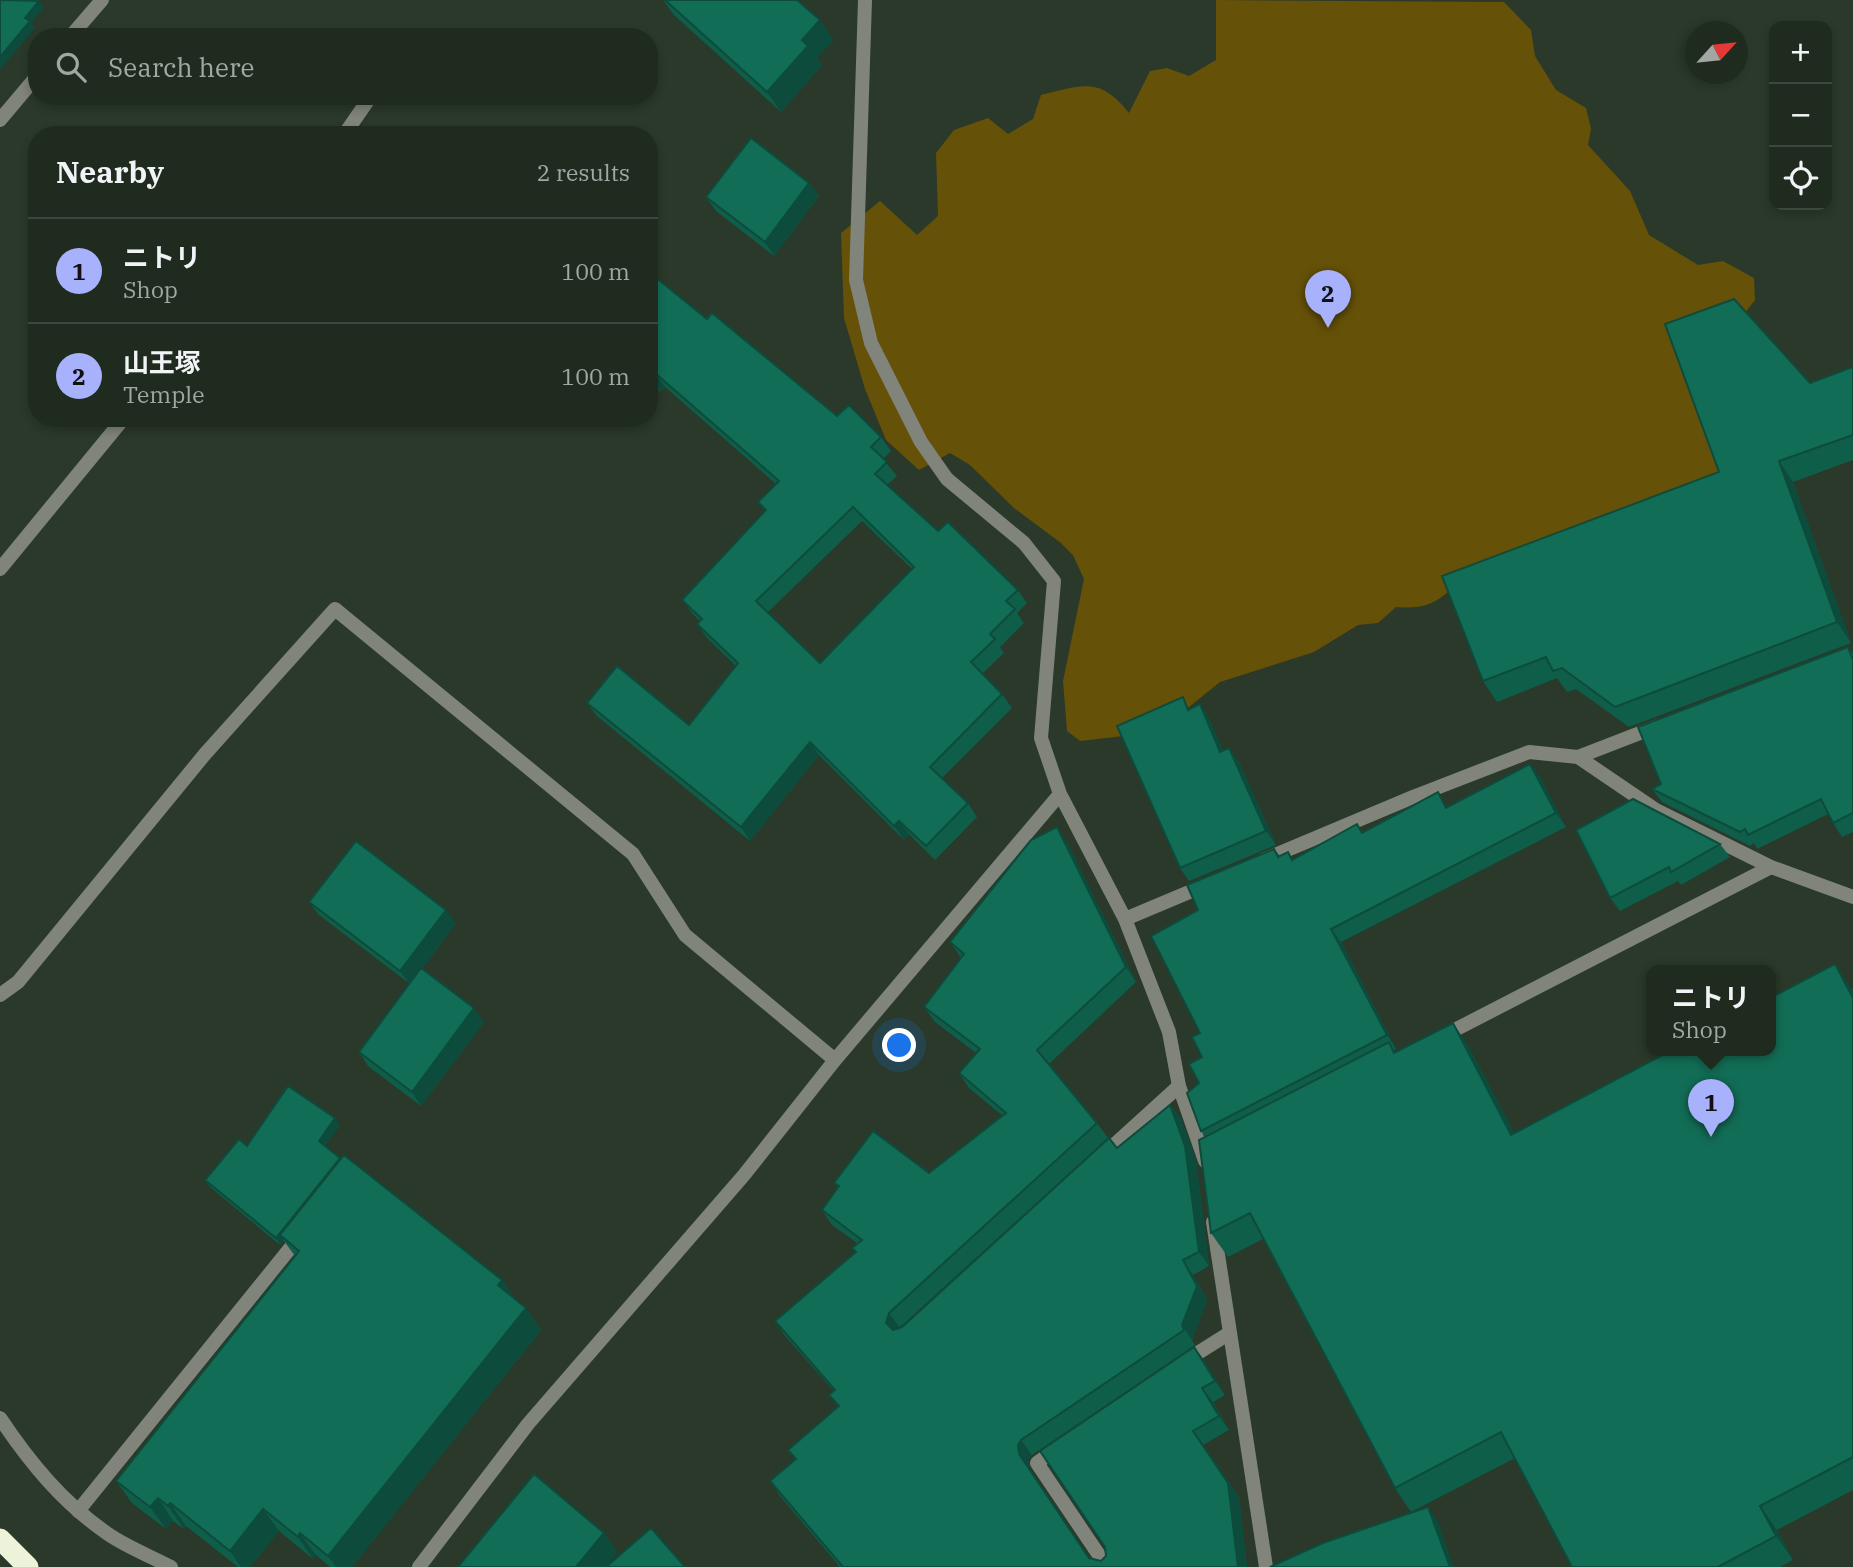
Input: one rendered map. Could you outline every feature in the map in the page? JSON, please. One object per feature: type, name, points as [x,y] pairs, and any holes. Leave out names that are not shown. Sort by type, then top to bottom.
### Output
[{"type":"highway","points":[[0,1539],[28,1567]]},
{"type":"street","points":[[79,28],[102,0]]},
{"type":"street","points":[[865,0],[856,280],[871,343],[921,442],[947,479],[1024,543],[1054,582],[1041,738],[1060,794],[1125,919],[1169,1032],[1179,1086],[1209,1161]]},
{"type":"street","points":[[0,120],[28,87]]},
{"type":"street","points":[[350,126],[364,105]]},
{"type":"street","points":[[0,569],[117,427]]},
{"type":"street","points":[[0,995],[18,982],[205,754],[335,610],[633,853],[685,935],[835,1060]]},
{"type":"street","points":[[1250,866],[1413,797],[1529,752],[1578,757],[1678,719]]},
{"type":"street","points":[[1578,757],[1656,810],[1771,867],[1853,897]]},
{"type":"street","points":[[419,1567],[528,1424],[744,1175],[835,1060],[1060,794]]},
{"type":"street","points":[[1426,1044],[1771,867]]},
{"type":"street","points":[[1125,919],[1225,877]]},
{"type":"street","points":[[1088,1169],[1179,1086]]},
{"type":"street","points":[[1212,1212],[1228,1334],[1265,1566]]},
{"type":"street","points":[[78,1511],[313,1220]]},
{"type":"street","points":[[1174,1368],[1228,1334]]},
{"type":"street","points":[[0,1418],[48,1483],[78,1511],[110,1535],[171,1567]]},
{"type":"street","points":[[1071,1439],[1037,1462],[1107,1567]]},
{"type":"shaded area","points":[[1216,0],[1504,2],[1531,30],[1535,56],[1556,90],[1586,108],[1591,129],[1588,145],[1630,191],[1649,235],[1698,265],[1723,261],[1754,278],[1755,300],[1745,313],[1728,492],[1450,590],[1438,600],[1425,605],[1396,607],[1378,623],[1358,625],[1314,652],[1220,682],[1184,711],[1150,733],[1080,741],[1067,731],[1063,681],[1084,579],[1073,555],[1014,508],[970,465],[950,453],[919,470],[886,440],[865,389],[844,318],[841,233],[880,201],[917,235],[938,216],[936,153],[954,130],[988,118],[1008,134],[1033,119],[1041,95],[1068,88],[1099,88],[1119,101],[1129,113],[1150,71],[1167,68],[1189,76],[1216,60]]},
{"type":"building","points":[[0,0],[39,1],[25,18],[30,21],[0,57]]},
{"type":"building","points":[[665,0],[797,0],[820,20],[802,40],[808,46],[767,92]]},
{"type":"building","points":[[751,138],[809,183],[765,242],[706,197]]},
{"type":"building","points":[[658,279],[707,319],[712,313],[837,416],[849,405],[881,437],[871,447],[887,462],[875,474],[938,531],[948,522],[1018,590],[1006,601],[1015,609],[990,634],[995,639],[971,662],[1002,694],[930,767],[968,803],[926,846],[899,821],[894,826],[810,742],[741,827],[587,703],[617,666],[689,725],[738,663],[697,624],[702,619],[682,600],[766,510],[758,502],[779,481],[658,376]],"holes":[[[853,507],[914,567],[820,663],[756,601]]]},
{"type":"building","points":[[1734,299],[1810,383],[1853,367],[1853,435],[1779,461],[1837,622],[1615,707],[1562,668],[1553,671],[1546,657],[1483,681],[1442,576],[1719,472],[1665,324]]},
{"type":"building","points":[[1848,647],[1853,660],[1853,813],[1833,823],[1821,799],[1748,835],[1745,829],[1740,832],[1652,789],[1661,784],[1638,727]]},
{"type":"building","points":[[1183,697],[1188,710],[1200,704],[1220,752],[1229,748],[1266,831],[1180,868],[1117,726]]},
{"type":"building","points":[[1530,764],[1556,813],[1331,929],[1387,1035],[1201,1131],[1187,1093],[1199,1083],[1189,1064],[1202,1057],[1192,1037],[1200,1033],[1151,936],[1198,910],[1187,885],[1274,849],[1278,857],[1288,852],[1292,860],[1357,824],[1362,833],[1438,792],[1446,808]]},
{"type":"building","points":[[1633,799],[1720,844],[1671,872],[1669,867],[1610,898],[1576,830]]},
{"type":"building","points":[[1057,827],[1126,967],[1037,1050],[1097,1123],[889,1313],[886,1323],[893,1330],[902,1327],[1109,1138],[1117,1148],[1170,1105],[1185,1146],[1199,1252],[1183,1260],[1197,1286],[1182,1325],[1184,1330],[1021,1440],[1018,1445],[1019,1454],[1089,1558],[1101,1561],[1106,1556],[1105,1547],[1040,1451],[1194,1347],[1215,1381],[1202,1388],[1219,1416],[1193,1431],[1228,1483],[1238,1567],[843,1567],[770,1481],[796,1459],[788,1450],[839,1406],[829,1395],[835,1390],[775,1321],[856,1252],[852,1248],[862,1240],[822,1210],[839,1186],[834,1183],[873,1131],[929,1173],[1006,1113],[959,1073],[980,1049],[924,1007],[964,954],[950,942],[1031,840]]},
{"type":"building","points":[[356,841],[446,910],[400,971],[309,902]]},
{"type":"building","points":[[1835,964],[1853,998],[1853,1457],[1760,1506],[1776,1536],[1718,1567],[1572,1567],[1501,1432],[1395,1488],[1250,1213],[1211,1233],[1199,1140],[1389,1042],[1394,1053],[1453,1023],[1511,1135],[1661,1056],[1776,1056],[1776,995]]},
{"type":"building","points":[[421,968],[474,1008],[412,1092],[359,1052]]},
{"type":"building","points":[[288,1086],[335,1118],[319,1141],[340,1158],[276,1238],[205,1180],[239,1139],[247,1146]]},
{"type":"building","points":[[344,1155],[502,1280],[498,1285],[526,1308],[328,1556],[300,1533],[298,1537],[263,1509],[230,1551],[170,1503],[168,1506],[158,1498],[150,1507],[116,1481],[299,1251],[280,1235]]},
{"type":"building","points":[[534,1474],[604,1533],[576,1567],[458,1567]]},
{"type":"building","points":[[1428,1507],[1450,1567],[1270,1567],[1323,1543]]},
{"type":"building","points":[[651,1528],[685,1567],[606,1567]]},
{"type":"place","name":"山王塚","points":[[1328,328]]},
{"type":"place","name":"ニトリ","points":[[1711,1137]]}]
